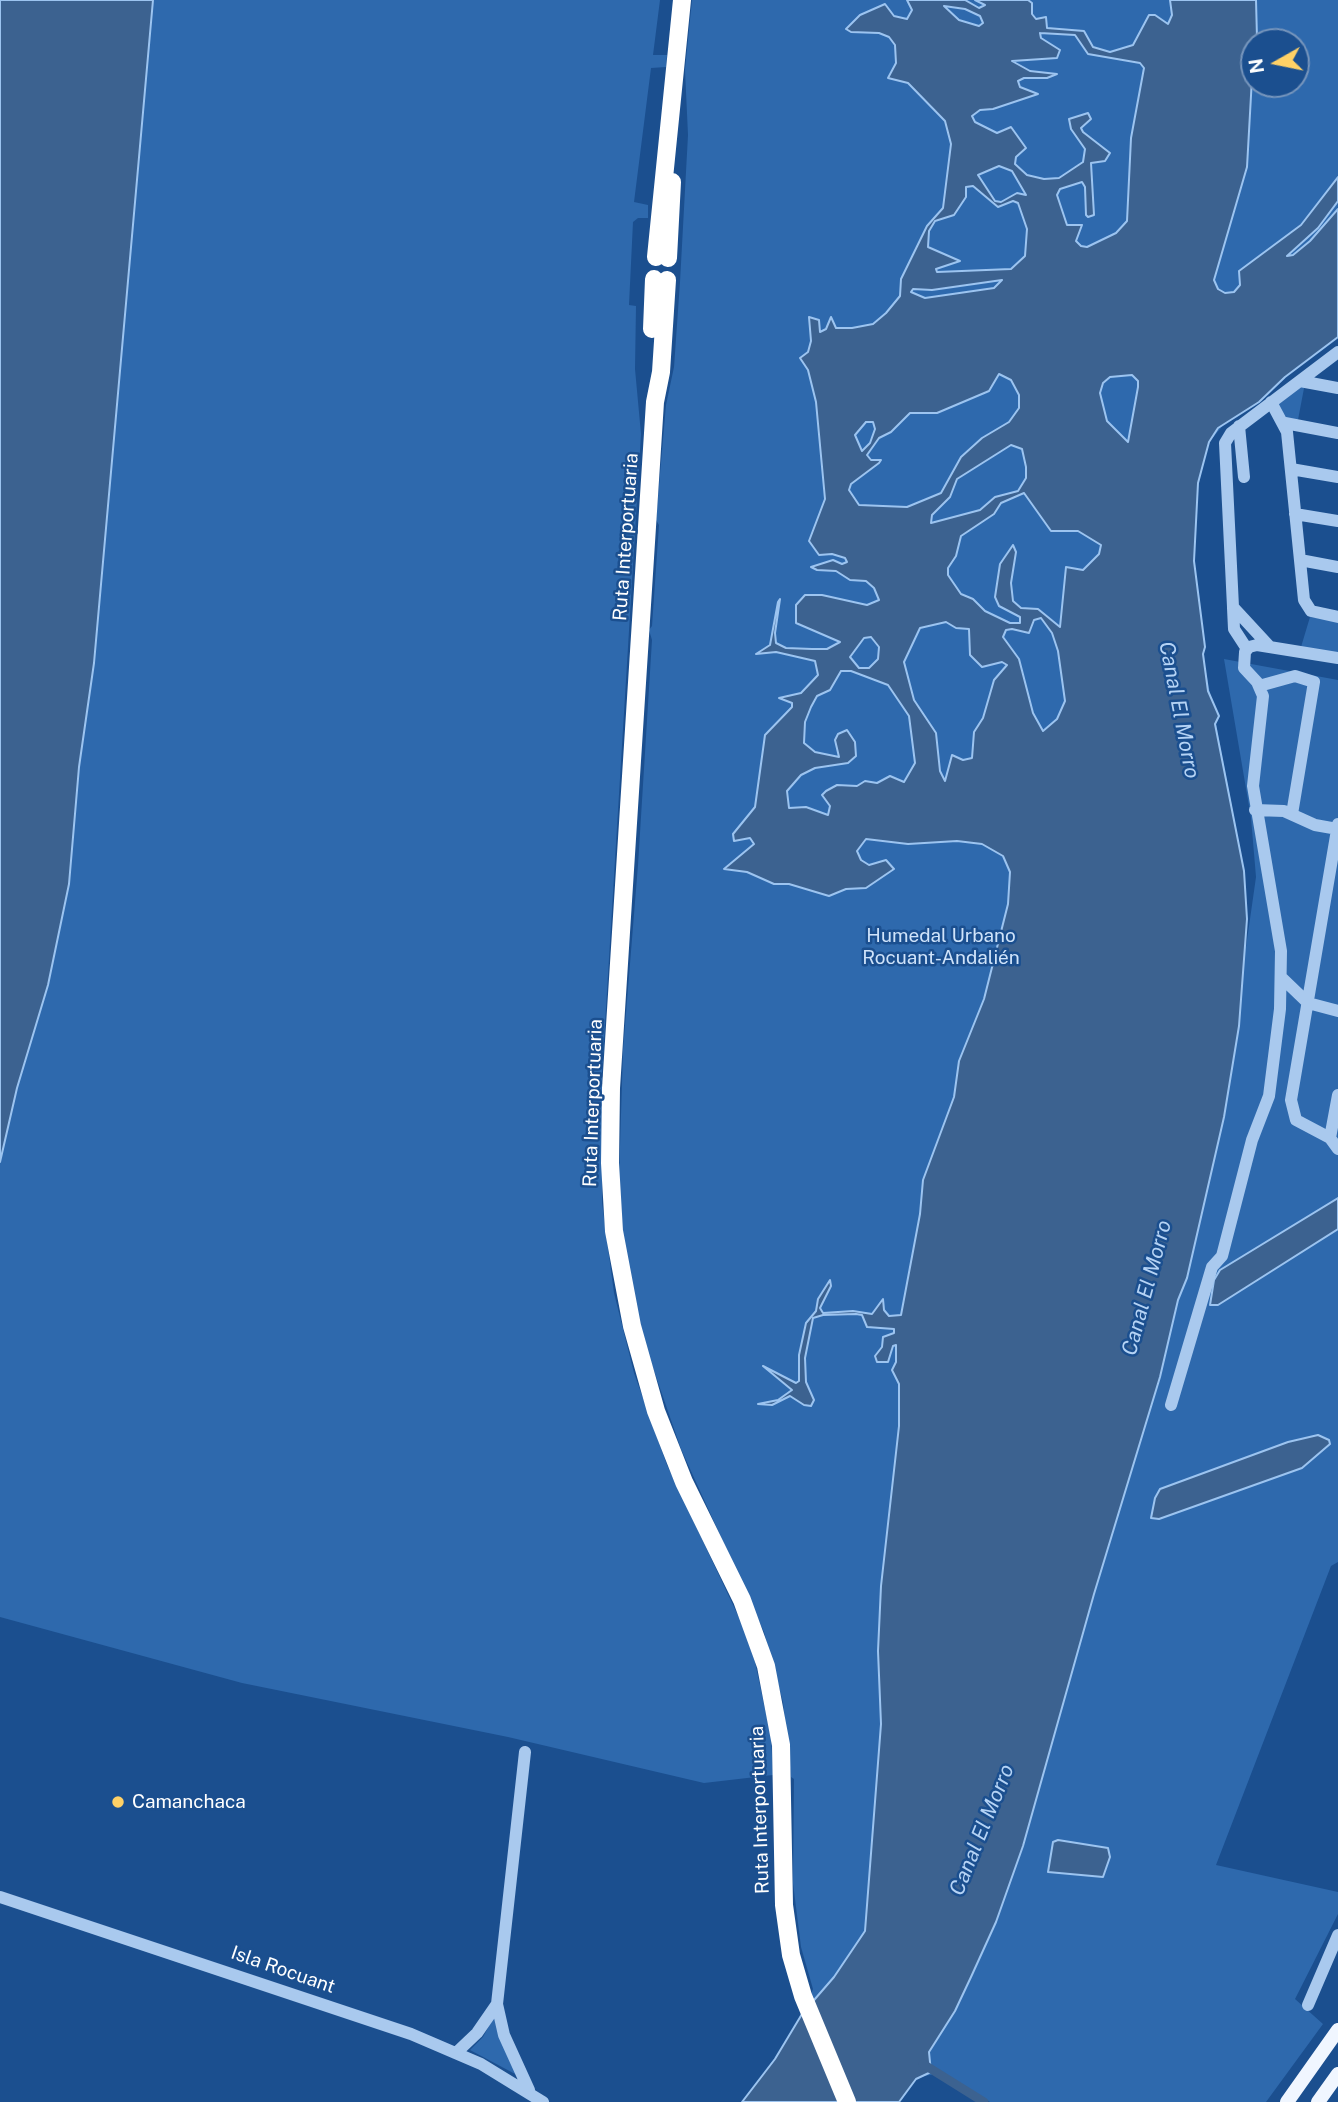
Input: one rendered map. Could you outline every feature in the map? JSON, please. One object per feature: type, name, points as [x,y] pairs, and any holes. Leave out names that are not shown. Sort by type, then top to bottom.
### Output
[{"type":"highway","points":[[662,258],[660,191],[671,133],[682,0]]},
{"type":"highway","name":"Ruta Interportuaria","points":[[661,280],[651,352],[655,402],[611,1088],[610,1163],[613,1221],[632,1326],[656,1411],[684,1482],[752,1625],[769,1676],[781,1745],[785,1914],[791,1955],[803,1996],[847,2102]]},
{"type":"main road","points":[[1287,2102],[1338,2030]]},
{"type":"main road","points":[[1318,2102],[1338,2074]]},
{"type":"street","points":[[1338,352],[1235,430],[1224,451],[1234,629],[1258,647],[1338,658]]},
{"type":"street","points":[[1300,381],[1338,388]]},
{"type":"street","points":[[1270,402],[1285,423],[1306,607],[1313,612],[1338,617]]},
{"type":"street","points":[[1285,423],[1338,433]]},
{"type":"street","points":[[1235,430],[1244,477]]},
{"type":"street","points":[[1291,469],[1338,477]]},
{"type":"street","points":[[1295,514],[1338,521]]},
{"type":"street","points":[[1300,560],[1338,567]]},
{"type":"street","points":[[1233,607],[1258,647]]},
{"type":"street","points":[[1171,1405],[1212,1267],[1222,1256],[1252,1140],[1269,1096],[1282,978],[1279,939],[1255,810],[1253,775],[1263,712],[1259,685],[1244,668],[1258,647]]},
{"type":"street","points":[[1259,685],[1296,676],[1314,682],[1292,814]]},
{"type":"street","points":[[1255,810],[1278,809],[1315,825],[1338,828],[1292,1089],[1293,1114],[1298,1122],[1330,1138],[1338,1149]]},
{"type":"street","points":[[1282,978],[1308,1003],[1338,1011]]},
{"type":"street","points":[[1330,1138],[1338,1095]]},
{"type":"street","points":[[525,1752],[497,2004],[504,2035],[529,2091]]},
{"type":"street","name":"Isla Rocuant","points":[[0,1897],[411,2034],[457,2052],[544,2102]]},
{"type":"street","points":[[1308,2006],[1338,1935]]},
{"type":"street","points":[[457,2052],[477,2034],[497,2004]]},
{"type":"green space","points":[[105,0],[660,0],[653,55],[667,55],[666,67],[651,68],[634,202],[648,205],[648,218],[638,218],[633,222],[629,305],[636,306],[635,369],[641,434],[602,1073],[602,1203],[614,1293],[634,1373],[667,1465],[742,1624],[755,1662],[771,1737],[773,1775],[704,1783],[508,1737],[242,1683],[0,1617],[0,878]]},
{"type":"green space","name":"Humedal Urbano Rocuant-Andalién","points":[[692,0],[1338,0],[1338,337],[1285,377],[1259,402],[1226,422],[1209,442],[1208,429],[1195,489],[1191,550],[1200,641],[1244,869],[1246,947],[1256,877],[1251,818],[1224,659],[1338,680],[1338,1562],[1331,1566],[1216,1865],[1338,1892],[1338,1914],[1295,1999],[1323,2024],[1266,2102],[990,2102],[937,2071],[936,2074],[918,2077],[899,2102],[745,2102],[802,2017],[813,1989],[801,1947],[793,1883],[794,1779],[791,1777],[783,1702],[764,1632],[681,1449],[641,1333],[623,1234],[619,1179],[623,1050],[652,640],[649,630],[652,626],[659,525],[656,520],[666,405],[674,367],[688,135],[685,70]]},
{"type":"green space","points":[[1305,383],[1297,425],[1286,423],[1272,402]]},
{"type":"green space","points":[[1310,617],[1338,621],[1338,653],[1301,647]]},
{"type":"green space","points":[[494,2017],[517,2075],[470,2050],[483,2037]]},
{"type":"water","points":[[0,0],[153,0],[94,663],[79,767],[69,884],[48,985],[17,1088],[0,1162]]},
{"type":"water","name":"Canal El Morro","points":[[907,0],[965,0],[979,8],[985,5],[975,0],[1028,0],[1032,3],[1032,14],[1036,19],[1046,17],[1047,28],[1084,31],[1093,47],[1110,52],[1133,45],[1149,15],[1155,15],[1168,24],[1172,15],[1170,0],[1256,0],[1257,28],[1240,28],[1240,98],[1251,98],[1247,167],[1214,280],[1218,289],[1225,293],[1234,292],[1240,285],[1239,271],[1301,225],[1338,177],[1338,201],[1318,228],[1287,256],[1293,255],[1310,241],[1338,209],[1338,337],[1285,377],[1259,402],[1218,428],[1209,442],[1198,483],[1194,561],[1205,647],[1203,654],[1208,691],[1219,716],[1215,724],[1244,871],[1247,919],[1239,1026],[1224,1117],[1187,1278],[1178,1300],[1160,1377],[1094,1594],[1023,1846],[996,1922],[971,1977],[955,2011],[929,2052],[931,2072],[916,2079],[899,2102],[742,2102],[775,2059],[802,2014],[834,1977],[865,1931],[881,1724],[878,1651],[881,1586],[899,1426],[899,1384],[892,1370],[896,1362],[896,1345],[893,1346],[888,1362],[877,1362],[875,1356],[882,1347],[883,1337],[894,1333],[894,1329],[867,1327],[862,1315],[856,1314],[813,1318],[805,1358],[806,1382],[814,1400],[811,1406],[804,1405],[790,1396],[772,1405],[758,1404],[778,1400],[792,1390],[763,1366],[796,1383],[799,1381],[799,1355],[806,1323],[816,1311],[818,1299],[830,1280],[831,1286],[820,1308],[823,1313],[853,1311],[872,1314],[883,1299],[884,1310],[889,1316],[901,1315],[920,1214],[923,1180],[954,1097],[959,1061],[984,999],[1008,904],[1010,872],[1003,856],[982,844],[957,841],[908,844],[866,839],[857,851],[861,860],[869,865],[886,860],[894,869],[866,888],[846,889],[829,896],[789,884],[774,884],[747,872],[724,869],[754,844],[750,838],[734,841],[733,834],[755,807],[765,735],[792,707],[792,703],[779,698],[801,693],[818,675],[815,661],[776,652],[756,654],[770,645],[778,602],[780,599],[776,643],[786,648],[827,649],[840,642],[796,623],[796,605],[805,595],[822,595],[867,605],[879,600],[874,588],[866,581],[850,580],[836,571],[811,567],[833,560],[842,564],[847,562],[845,558],[832,554],[819,555],[809,541],[825,499],[816,402],[808,370],[800,358],[808,352],[811,341],[809,317],[819,320],[820,332],[826,329],[831,317],[836,328],[852,328],[873,324],[886,313],[900,296],[901,279],[927,226],[943,208],[951,144],[945,121],[908,83],[888,78],[896,63],[895,45],[889,37],[879,33],[851,32],[846,29],[860,15],[885,4],[894,16],[907,19],[912,10]],"holes":[[[944,6],[965,9],[980,16],[983,23],[979,26],[959,20]],[[1040,33],[1075,35],[1088,54],[1140,63],[1144,68],[1131,138],[1127,221],[1116,233],[1087,247],[1076,241],[1082,225],[1067,225],[1057,195],[1060,189],[1082,182],[1085,187],[1086,215],[1094,215],[1091,163],[1105,161],[1110,153],[1083,132],[1081,128],[1091,119],[1088,113],[1069,119],[1071,129],[1085,149],[1083,162],[1059,178],[1044,179],[1027,175],[1015,164],[1016,157],[1026,148],[1011,127],[997,133],[975,122],[972,116],[980,110],[993,109],[1038,94],[1020,87],[1018,81],[1024,78],[1047,78],[1057,74],[1030,71],[1012,61],[1057,58],[1060,50],[1041,38]],[[999,166],[1012,171],[1026,195],[1017,193],[1001,202],[995,201],[978,175]],[[973,186],[998,207],[1013,201],[1018,203],[1027,229],[1025,256],[1011,269],[937,272],[936,269],[960,261],[928,247],[929,231],[935,221],[954,215],[966,197],[966,187]],[[1002,280],[994,288],[925,298],[911,292],[913,289],[932,290]],[[999,374],[1011,380],[1019,395],[1019,408],[1009,422],[982,438],[961,457],[941,493],[907,507],[859,505],[849,490],[851,484],[881,460],[871,460],[867,455],[879,438],[891,432],[910,413],[937,413],[989,391]],[[1132,375],[1138,381],[1128,442],[1107,421],[1100,393],[1103,383],[1110,377]],[[866,422],[873,422],[875,429],[870,443],[862,451],[855,435]],[[1011,445],[1022,449],[1026,478],[1018,491],[995,497],[980,510],[931,523],[932,515],[950,497],[957,479]],[[1024,493],[1051,531],[1078,531],[1101,545],[1099,554],[1083,570],[1066,567],[1060,627],[1038,609],[1021,608],[1013,601],[1011,583],[1016,552],[1013,545],[1000,564],[995,597],[999,606],[1020,617],[1020,623],[1010,623],[985,611],[973,599],[961,594],[948,575],[948,568],[956,556],[961,536],[994,514],[1001,503]],[[1041,618],[1052,633],[1058,651],[1065,701],[1057,719],[1043,731],[1033,713],[1019,659],[1003,637],[1006,630],[1012,629],[1029,633],[1034,620]],[[946,622],[956,628],[969,629],[970,655],[982,667],[1002,662],[1007,665],[994,680],[983,718],[974,732],[972,758],[963,760],[952,755],[945,781],[940,771],[936,733],[914,700],[904,662],[920,628]],[[871,637],[879,647],[878,659],[869,668],[859,668],[850,657],[864,638]],[[841,671],[851,671],[888,685],[909,716],[915,763],[904,782],[890,776],[877,783],[865,781],[857,786],[837,785],[822,795],[830,806],[828,815],[806,807],[789,808],[787,791],[801,775],[815,768],[848,763],[856,756],[855,742],[847,730],[838,734],[835,740],[839,757],[815,752],[804,743],[805,722],[817,696],[830,690]]]},
{"type":"water","points":[[1338,1198],[1338,1229],[1218,1305],[1210,1305],[1214,1280],[1220,1270]]},
{"type":"water","points":[[1318,1435],[1329,1440],[1330,1444],[1302,1468],[1159,1519],[1151,1518],[1155,1498],[1160,1489],[1288,1442]]},
{"type":"water","points":[[1058,1840],[1108,1848],[1110,1857],[1103,1877],[1048,1872],[1053,1842]]},
{"type":"waterway","points":[[923,2064],[984,2102]]},
{"type":"place","name":"Camanchaca","points":[[118,1802]]}]
